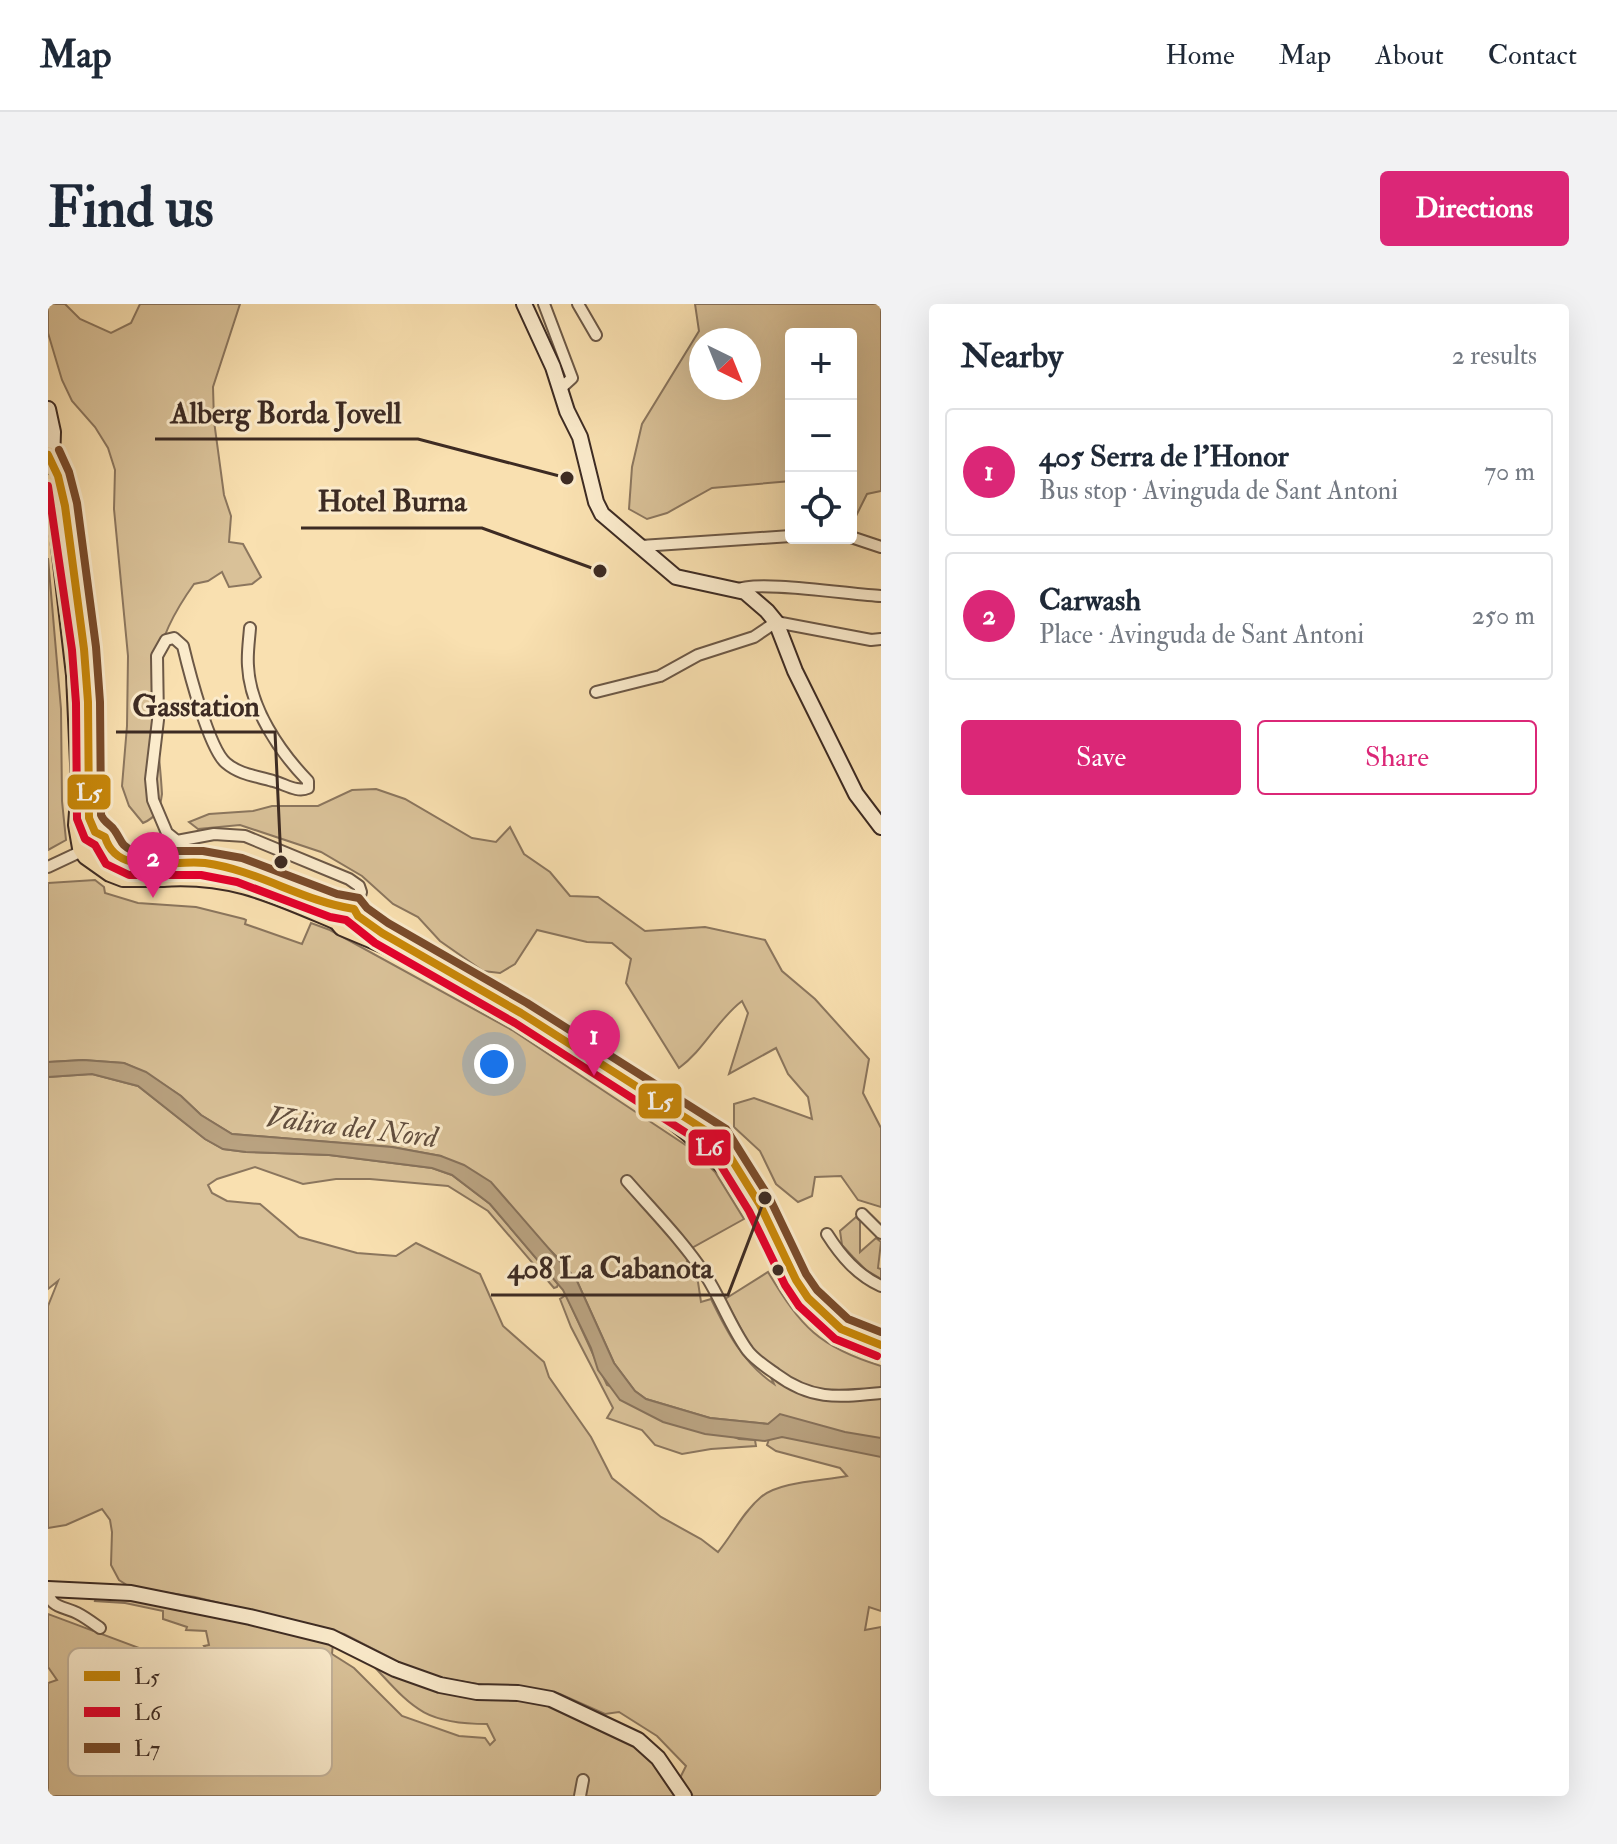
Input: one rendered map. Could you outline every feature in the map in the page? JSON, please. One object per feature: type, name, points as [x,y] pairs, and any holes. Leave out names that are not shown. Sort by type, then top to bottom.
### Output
[{"type":"main road","points":[[524,304],[585,451],[596,502],[602,514],[676,577],[745,592],[776,622],[795,671],[856,794],[881,827]]},
{"type":"main road","points":[[48,412],[53,432],[50,458],[65,506],[84,649],[88,702],[88,846]]},
{"type":"main road","points":[[48,483],[58,529],[75,675],[80,785],[77,825],[102,869],[123,878],[207,877],[230,881],[349,917]]},
{"type":"main road","points":[[88,846],[105,837],[115,856],[139,865],[202,863],[240,870],[349,917],[431,959],[521,1013],[714,1146],[760,1205],[796,1280],[808,1298],[841,1329],[881,1345]]},
{"type":"main road","points":[[714,1146],[753,1204],[785,1275],[806,1307],[843,1338],[881,1352]]},
{"type":"main road","points":[[48,1589],[131,1593],[265,1621],[331,1637],[395,1669],[440,1685],[551,1699],[638,1740],[658,1758],[684,1796]]},
{"type":"street","points":[[544,304],[572,378],[561,388]]},
{"type":"street","points":[[578,304],[596,335]]},
{"type":"street","points":[[641,546],[785,536]]},
{"type":"street","points":[[857,539],[881,547]]},
{"type":"street","points":[[735,591],[741,586],[761,586],[881,596]]},
{"type":"street","points":[[596,692],[660,676],[698,655],[754,637],[776,622],[871,640],[881,639]]},
{"type":"street","points":[[250,628],[248,665],[258,705],[269,730],[308,781],[308,788],[300,791],[271,780],[255,778],[226,763],[214,747],[183,646],[174,638],[166,640],[157,656],[158,720],[151,779],[153,800],[167,833],[177,841],[214,834],[245,836],[349,879],[359,886],[361,892],[349,917]]},
{"type":"street","points":[[48,867],[88,846]]},
{"type":"street","points":[[627,1181],[688,1250],[723,1304],[748,1351],[763,1365],[808,1393],[837,1397],[881,1393]]},
{"type":"street","points":[[862,1214],[881,1233]]},
{"type":"street","points":[[827,1234],[850,1265],[869,1281],[881,1286]]},
{"type":"street","points":[[48,1589],[55,1605],[76,1612],[100,1628]]},
{"type":"street","points":[[580,1796],[583,1780]]},
{"type":"shaded area","points":[[48,304],[65,304],[80,319],[111,333],[131,323],[140,304],[240,304],[213,387],[214,421],[224,495],[231,516],[229,542],[243,544],[261,577],[252,584],[229,587],[222,572],[208,581],[194,584],[175,613],[163,639],[154,686],[162,794],[155,815],[143,823],[129,806],[122,786],[128,656],[114,509],[115,470],[108,448],[95,427],[72,401],[62,380],[48,333]]},
{"type":"shaded area","points":[[695,304],[881,304],[881,491],[867,494],[857,514],[857,328],[785,328],[785,482],[712,488],[667,513],[647,519],[629,509],[632,467],[642,424],[689,347],[689,400],[761,400],[761,328],[699,328]]},
{"type":"shaded area","points":[[48,558],[61,709],[62,801],[66,840],[48,850]]},
{"type":"shaded area","points":[[376,789],[405,799],[472,838],[496,842],[510,827],[524,854],[550,872],[570,896],[598,897],[645,931],[705,927],[765,940],[782,971],[815,999],[869,1059],[863,1093],[881,1128],[881,1207],[858,1200],[841,1176],[815,1177],[812,1196],[798,1202],[776,1184],[760,1151],[734,1127],[734,1104],[754,1098],[812,1119],[808,1097],[788,1074],[776,1048],[729,1074],[748,1013],[742,1001],[679,1068],[626,983],[631,959],[612,943],[587,942],[537,930],[515,964],[500,973],[483,971],[440,941],[418,917],[393,904],[362,876],[321,852],[240,825],[198,829],[189,822],[209,814],[253,811],[272,806],[318,806],[352,790]]},
{"type":"shaded area","points":[[95,880],[104,887],[105,893],[138,903],[196,907],[244,919],[245,924],[302,944],[311,923],[330,930],[512,1030],[690,1148],[715,1172],[744,1219],[692,1248],[686,1265],[698,1282],[701,1302],[711,1299],[745,1357],[774,1384],[725,1299],[768,1272],[791,1307],[814,1332],[842,1351],[881,1366],[881,1611],[869,1607],[865,1630],[881,1627],[881,1796],[693,1796],[680,1778],[686,1766],[657,1736],[619,1712],[605,1714],[560,1694],[525,1687],[484,1685],[420,1673],[344,1634],[195,1597],[130,1587],[119,1580],[111,1565],[112,1532],[110,1520],[102,1509],[66,1525],[48,1528],[48,1306],[58,1281],[48,1289],[48,1077],[92,1074],[138,1086],[205,1139],[223,1149],[329,1155],[432,1168],[452,1175],[490,1204],[558,1284],[557,1287],[554,1288],[488,1211],[448,1186],[370,1179],[336,1179],[303,1184],[255,1167],[208,1185],[212,1193],[227,1201],[260,1204],[299,1237],[357,1253],[396,1256],[416,1243],[480,1274],[503,1326],[544,1362],[549,1377],[591,1437],[612,1478],[661,1517],[718,1552],[749,1509],[769,1492],[790,1485],[847,1476],[840,1468],[776,1451],[767,1445],[776,1419],[768,1424],[710,1418],[646,1399],[635,1391],[614,1363],[577,1281],[562,1262],[441,1156],[392,1147],[232,1134],[201,1115],[181,1096],[124,1063],[83,1060],[48,1062],[48,883]]},
{"type":"shaded area","points":[[83,1060],[124,1063],[146,1072],[181,1096],[201,1115],[232,1134],[392,1147],[441,1156],[464,1165],[491,1182],[577,1281],[614,1363],[635,1391],[646,1399],[710,1418],[768,1424],[780,1414],[845,1432],[881,1438],[881,1457],[782,1437],[765,1441],[705,1434],[663,1422],[620,1400],[598,1370],[591,1348],[563,1290],[490,1204],[452,1175],[432,1168],[329,1155],[223,1149],[205,1139],[138,1086],[92,1074],[48,1077],[48,1062]]},
{"type":"shaded area","points":[[856,1217],[860,1221],[860,1252],[876,1238],[881,1242],[878,1268],[881,1269],[881,1279],[866,1270],[842,1245],[840,1231]]},
{"type":"shaded area","points":[[566,1295],[607,1385],[739,1439],[755,1440],[756,1446],[682,1454],[655,1445],[642,1430],[607,1418],[613,1408],[571,1327],[560,1299]]},
{"type":"shaded area","points":[[96,1598],[154,1603],[245,1622],[333,1643],[332,1654],[332,1648],[206,1648],[204,1646],[209,1645],[206,1631],[186,1630],[187,1627],[163,1619],[163,1611],[95,1601]]},
{"type":"shaded area","points":[[48,1614],[139,1648],[68,1648],[68,1776],[332,1776],[332,1654],[354,1668],[402,1716],[459,1736],[485,1738],[490,1745],[495,1740],[487,1724],[446,1720],[418,1709],[366,1658],[438,1691],[463,1697],[541,1700],[641,1747],[680,1796],[48,1796],[48,1683],[57,1680],[48,1667]]},
{"type":"transit line","name":"L7","points":[[59,450],[77,503],[96,647],[101,815],[123,845],[133,851],[203,851],[242,858],[337,894],[359,898],[388,923],[527,1003],[726,1129],[770,1199],[806,1274],[817,1290],[848,1319],[881,1332]]},
{"type":"transit line","name":"L5","points":[[48,455],[58,476],[65,506],[84,649],[88,702],[89,818],[95,832],[105,837],[111,850],[133,862],[192,862],[224,867],[354,909],[358,916],[382,933],[521,1013],[719,1139],[760,1205],[796,1280],[808,1298],[841,1329],[881,1345]]},
{"type":"transit line","name":"L6","points":[[48,486],[72,650],[76,703],[77,819],[85,839],[95,845],[106,864],[129,875],[201,875],[237,882],[330,917],[346,920],[375,943],[515,1023],[710,1148],[749,1211],[785,1285],[799,1306],[835,1339],[877,1356]]},
{"type":"place","name":"Alberg Borda Jovell","points":[[567,478]]},
{"type":"place","name":"Hotel Burna","points":[[600,571]]},
{"type":"place","name":"Gasstation","points":[[281,862]]},
{"type":"place","name":"Carwash","points":[[153,898]]},
{"type":"place","name":"405 Serra de l'Honor","points":[[594,1076]]},
{"type":"place","name":"408 La Cabanota","points":[[765,1198]]},
{"type":"water label","name":"Valira del Nord","points":[[352,1127]]}]
